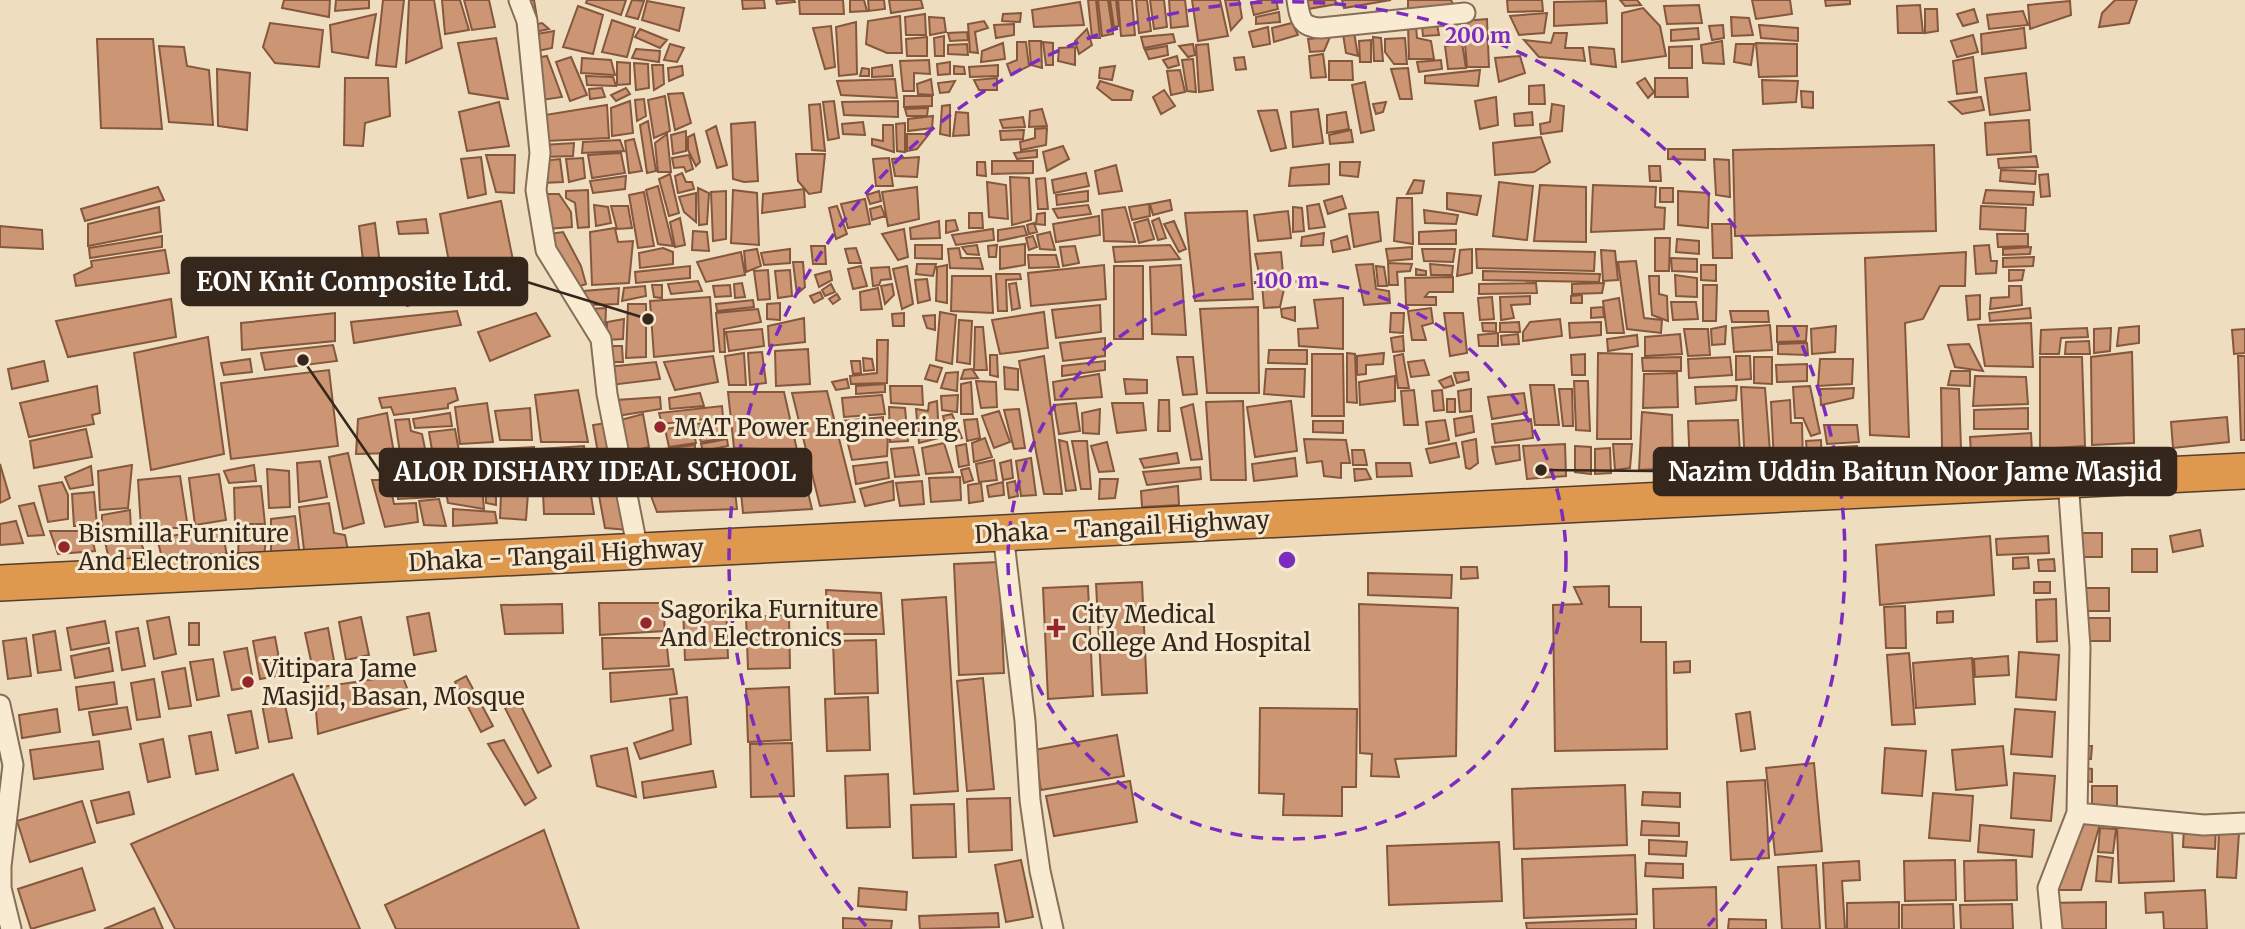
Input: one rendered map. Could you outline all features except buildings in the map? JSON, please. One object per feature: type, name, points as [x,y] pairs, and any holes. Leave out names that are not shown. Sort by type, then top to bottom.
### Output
[{"type":"highway","name":"Dhaka - Tangail Highway","points":[[0,583],[2245,471]]},
{"type":"street","points":[[519,0],[527,21],[540,153],[536,190],[546,250],[601,339],[607,394],[638,551]]},
{"type":"street","points":[[1297,0],[1301,21],[1307,27],[1321,28],[1465,13]]},
{"type":"street","points":[[2052,929],[2048,888],[2077,813],[2080,647],[2068,480]]},
{"type":"street","points":[[1003,533],[1025,721],[1030,800],[1040,871],[1053,929]]},
{"type":"street","points":[[0,705],[13,765],[1,888],[11,929]]},
{"type":"street","points":[[2077,813],[2204,825],[2245,823]]},
{"type":"place","name":"EON Knit Composite Ltd.","points":[[648,319]]},
{"type":"place","name":"ALOR DISHARY IDEAL SCHOOL","points":[[303,360]]},
{"type":"place","name":"MAT Power Engineering","points":[[660,427]]},
{"type":"place","name":"Nazim Uddin Baitun Noor Jame Masjid","points":[[1541,470]]},
{"type":"place","name":"Bismilla Furniture And Electronics","points":[[64,547]]},
{"type":"place","name":"Sagorika Furniture And Electronics","points":[[646,623]]},
{"type":"place","name":"City Medical College And Hospital","points":[[1056,628]]},
{"type":"place","name":"Vitipara Jame Masjid, Basan, Mosque","points":[[248,682]]}]
